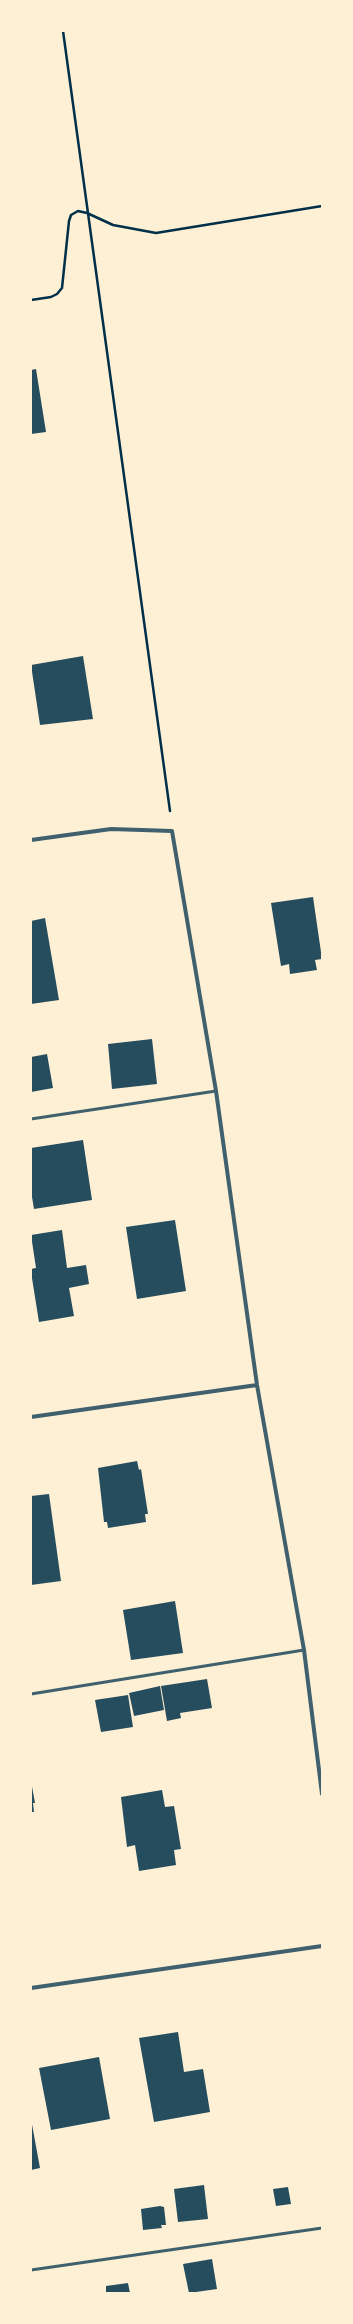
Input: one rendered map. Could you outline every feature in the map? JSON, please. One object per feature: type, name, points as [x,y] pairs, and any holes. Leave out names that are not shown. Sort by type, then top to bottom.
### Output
[{"type":"street","points":[[31,840],[111,829],[172,831],[216,1091],[257,1385],[304,1650],[322,1794]]},
{"type":"street","points":[[31,1417],[257,1385]]},
{"type":"street","points":[[31,1988],[322,1946]]},
{"type":"lane","points":[[31,1119],[216,1091]]},
{"type":"lane","points":[[31,1694],[304,1650]]},
{"type":"lane","points":[[31,2270],[322,2228]]},
{"type":"path","points":[[63,31],[172,831]]},
{"type":"path","points":[[31,300],[51,297],[62,288],[69,221],[71,215],[78,211],[88,212],[113,225],[156,233],[322,206]]},
{"type":"building","points":[[36,369],[46,432],[31,434],[31,370]]},
{"type":"building","points":[[83,656],[93,719],[40,725],[31,665]]},
{"type":"building","points":[[313,897],[322,959],[315,960],[317,970],[290,974],[289,964],[281,966],[271,903]]},
{"type":"building","points":[[45,918],[59,1000],[31,1004],[31,921]]},
{"type":"building","points":[[152,1039],[157,1084],[112,1089],[108,1044]]},
{"type":"building","points":[[47,1054],[53,1088],[31,1092],[31,1057]]},
{"type":"building","points":[[83,1140],[92,1200],[34,1209],[31,1191],[31,1148]]},
{"type":"building","points":[[175,1220],[186,1291],[137,1299],[126,1227]]},
{"type":"building","points":[[62,1230],[67,1268],[86,1265],[89,1284],[69,1288],[74,1316],[39,1322],[31,1272],[31,1269],[36,1268],[31,1235]]},
{"type":"building","points":[[137,1461],[139,1470],[141,1469],[148,1514],[145,1514],[146,1522],[108,1528],[107,1522],[104,1522],[98,1468]]},
{"type":"building","points":[[49,1494],[61,1581],[31,1585],[31,1496]]},
{"type":"building","points":[[175,1601],[183,1653],[131,1660],[123,1610]]},
{"type":"building","points":[[207,1679],[212,1708],[180,1713],[181,1718],[167,1721],[161,1686]]},
{"type":"building","points":[[160,1686],[164,1710],[134,1716],[129,1693]]},
{"type":"building","points":[[128,1695],[133,1727],[101,1732],[95,1700]]},
{"type":"building","points":[[31,1781],[35,1803],[33,1803],[34,1812],[31,1812]]},
{"type":"building","points":[[162,1790],[165,1807],[174,1806],[181,1849],[174,1850],[176,1865],[139,1871],[135,1845],[127,1847],[121,1797]]},
{"type":"building","points":[[178,2032],[184,2072],[203,2069],[210,2112],[154,2122],[139,2038]]},
{"type":"building","points":[[99,2057],[110,2119],[51,2130],[39,2068]]},
{"type":"building","points":[[31,2119],[40,2168],[31,2170]]},
{"type":"building","points":[[204,2185],[208,2219],[178,2222],[174,2189]]},
{"type":"building","points":[[288,2187],[291,2204],[276,2206],[273,2189]]},
{"type":"building","points":[[160,2206],[164,2207],[166,2225],[161,2225],[162,2228],[143,2230],[141,2209]]},
{"type":"building","points":[[212,2259],[217,2289],[189,2293],[183,2264]]},
{"type":"building","points":[[128,2283],[130,2293],[106,2293],[106,2286]]}]
